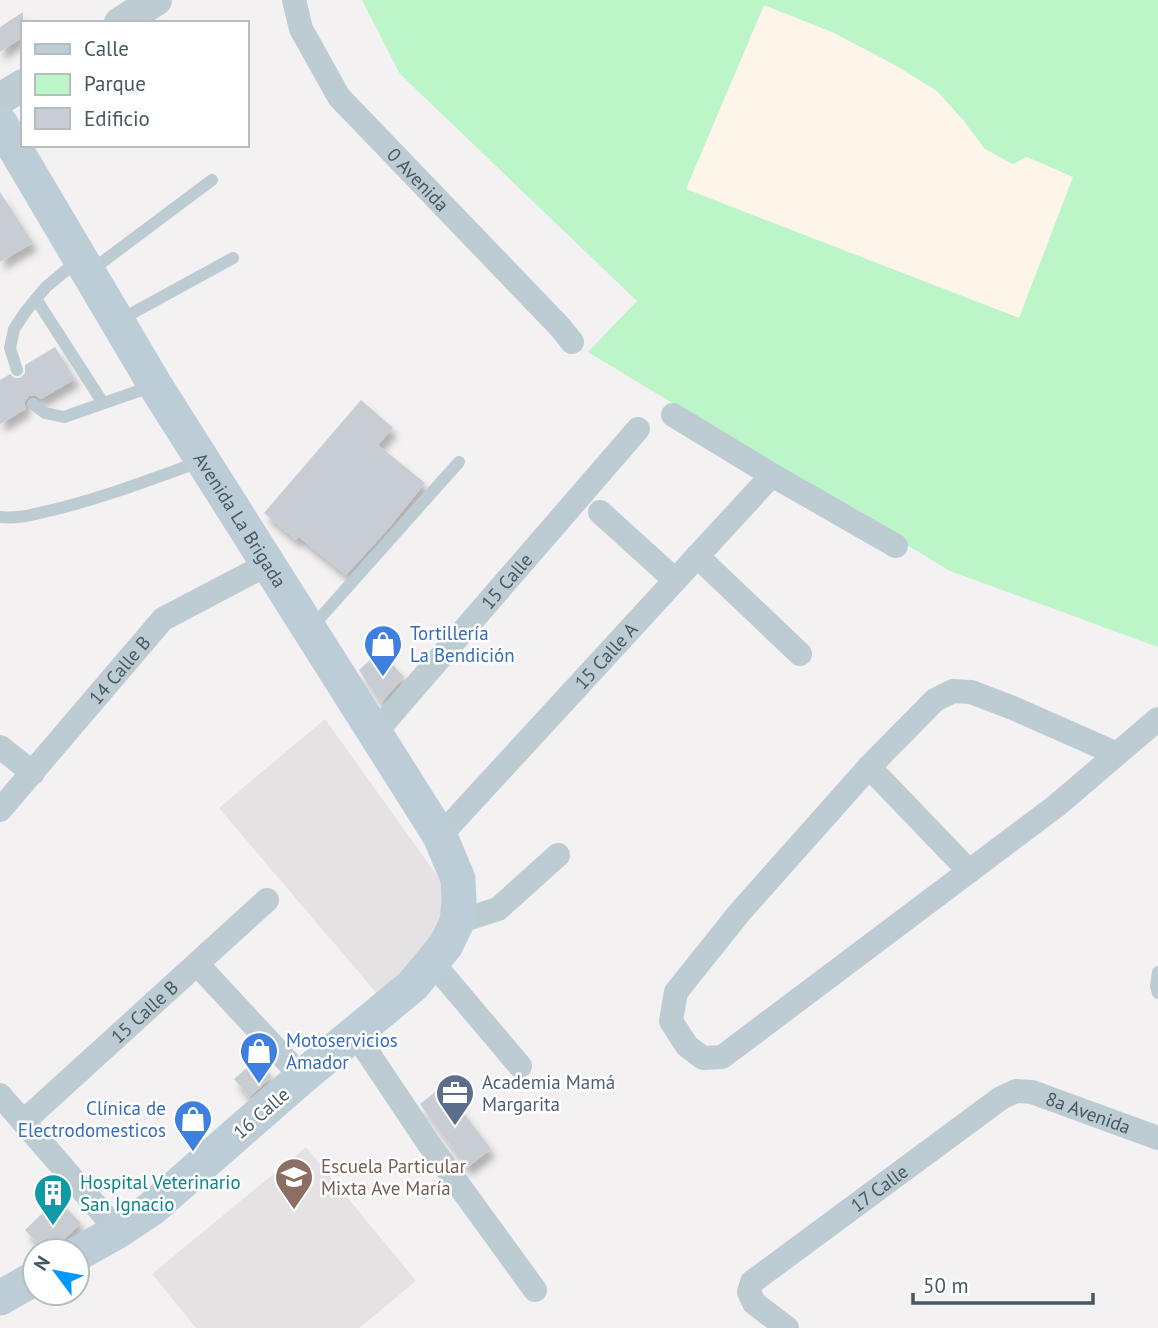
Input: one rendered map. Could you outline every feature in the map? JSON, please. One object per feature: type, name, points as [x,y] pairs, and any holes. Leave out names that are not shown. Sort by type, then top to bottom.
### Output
[{"type":"main road","name":"Avenida La Brigada","points":[[0,123],[155,385],[440,836],[458,879],[457,922]]},
{"type":"main road","name":"16 Calle","points":[[91,1246],[151,1209],[354,1032],[412,985],[446,945],[457,922]]},
{"type":"main road","points":[[0,1298],[21,1286]]},
{"type":"street","points":[[123,21],[156,0]]},
{"type":"street","name":"0 Avenida","points":[[294,0],[301,29],[339,97],[572,342]]},
{"type":"street","points":[[0,99],[21,86]]},
{"type":"street","points":[[673,415],[896,546]]},
{"type":"street","name":"15 Calle","points":[[375,733],[638,429]]},
{"type":"street","name":"15 Calle A","points":[[440,836],[772,475]]},
{"type":"street","points":[[600,512],[675,580]]},
{"type":"street","points":[[697,556],[800,654]]},
{"type":"street","name":"14 Calle B","points":[[0,810],[163,619],[268,564]]},
{"type":"street","points":[[1117,754],[971,692],[953,691],[935,700],[869,767],[740,912],[676,992],[671,1021],[687,1046],[703,1058],[722,1057],[1056,806],[1117,754],[1158,719]]},
{"type":"street","points":[[0,747],[33,773]]},
{"type":"street","points":[[869,767],[969,871]]},
{"type":"street","points":[[457,922],[498,909],[558,855]]},
{"type":"street","name":"15 Calle B","points":[[23,1122],[267,900]]},
{"type":"street","points":[[432,962],[520,1066]]},
{"type":"street","points":[[197,964],[302,1077]]},
{"type":"street","points":[[354,1032],[429,1144],[534,1290]]},
{"type":"street","name":"8a Avenida","points":[[1016,1091],[1032,1092],[1158,1139]]},
{"type":"street","name":"17 Calle","points":[[787,1328],[754,1303],[749,1293],[752,1282],[1001,1098],[1016,1091]]},
{"type":"street","points":[[0,1095],[118,1231]]},
{"type":"lane","points":[[17,370],[10,348],[14,329],[46,287],[85,265],[212,180]]},
{"type":"lane","points":[[118,321],[233,258]]},
{"type":"lane","points":[[36,299],[103,403]]},
{"type":"lane","points":[[33,404],[45,413],[64,417],[155,385]]},
{"type":"lane","points":[[0,517],[15,519],[70,506],[203,461]]},
{"type":"lane","points":[[310,630],[459,462]]},
{"type":"lane","points":[[1158,972],[1158,992]]},
{"type":"shaded area","points":[[764,5],[832,32],[937,91],[985,149],[1012,164],[1027,156],[1073,177],[1020,319],[685,189]]},
{"type":"shaded area","points":[[325,719],[446,888],[442,940],[379,996],[219,808]]},
{"type":"shaded area","name":"Escuela Particular Mixta Ave María","points":[[306,1147],[416,1281],[359,1328],[196,1328],[152,1274]]},
{"type":"green space","points":[[362,0],[1158,0],[1158,647],[950,571],[588,352],[637,301],[400,74]],"holes":[[[764,5],[832,32],[937,91],[985,149],[1013,164],[1027,157],[1073,177],[1019,318],[686,189]]]},
{"type":"building","points":[[23,12],[21,38],[0,52],[0,27]]},
{"type":"building","points":[[0,192],[33,243],[0,262]]},
{"type":"building","points":[[55,347],[75,379],[41,399],[35,395],[29,396],[24,402],[26,409],[0,424],[0,380],[10,374],[14,378],[20,378],[25,373],[25,365]]},
{"type":"building","points":[[361,400],[393,428],[378,445],[425,483],[346,575],[299,537],[296,540],[264,513]]},
{"type":"building","points":[[380,651],[404,677],[381,703],[359,670]]},
{"type":"building","points":[[257,1059],[272,1077],[249,1097],[234,1079]]},
{"type":"building","name":"Academia Mamá Margarita","points":[[443,1086],[491,1149],[467,1168],[420,1104]]},
{"type":"building","name":"Hospital Veterinario San Ignacio","points":[[57,1199],[81,1223],[66,1237],[32,1237],[25,1230]]},
{"type":"place","name":"Tortillería La Bendición","points":[[383,678]]},
{"type":"place","name":"Motoservicios Amador","points":[[259,1085]]},
{"type":"place","name":"Academia Mamá Margarita","points":[[455,1127]]},
{"type":"place","name":"Clínica de Electrodomesticos","points":[[193,1153]]},
{"type":"place","name":"Escuela Particular Mixta Ave María","points":[[294,1211]]},
{"type":"place","name":"Hospital Veterinario San Ignacio","points":[[53,1227]]}]
